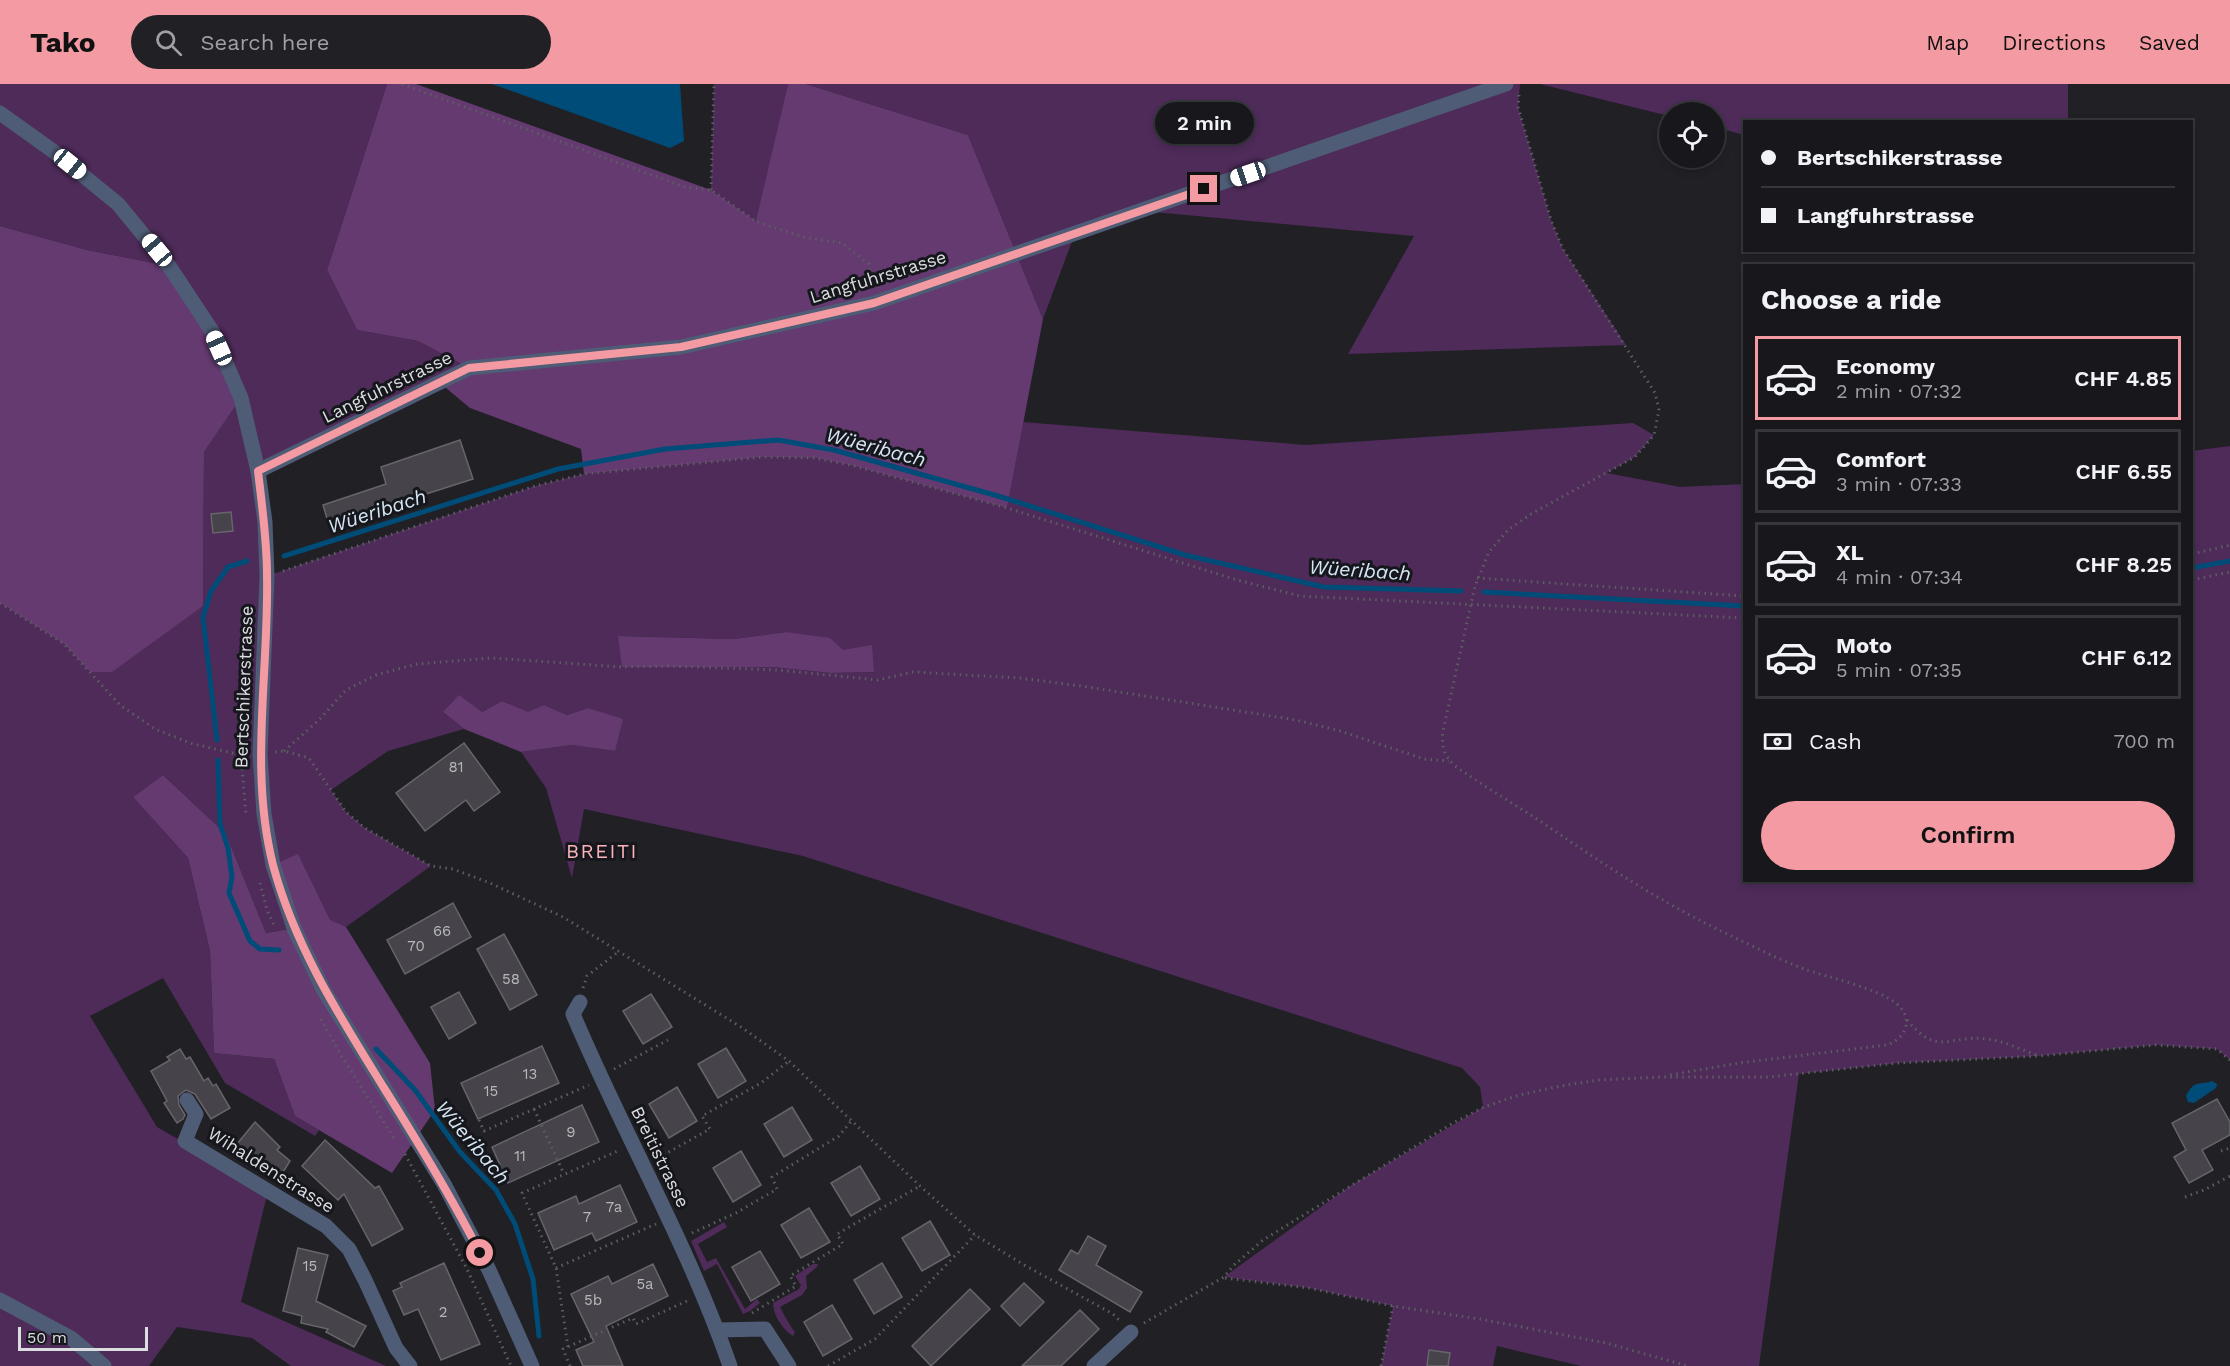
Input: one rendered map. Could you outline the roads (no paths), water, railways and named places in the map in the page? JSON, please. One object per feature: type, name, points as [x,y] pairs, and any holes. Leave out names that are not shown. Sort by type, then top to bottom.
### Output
[{"type":"street","name":"Langfuhrstrasse","points":[[258,471],[469,368],[681,347],[874,303],[1506,84]]},
{"type":"street","name":"Bertschikerstrasse","points":[[0,114],[53,151],[118,204],[169,266],[212,331],[241,398],[258,471],[265,522],[267,576],[260,754],[264,814],[273,865],[294,928],[323,989],[444,1184],[489,1270],[532,1366]]},
{"type":"street","name":"Breitistrasse","points":[[580,1002],[573,1014],[600,1078],[703,1294],[730,1366]]},
{"type":"street","name":"Wihaldenstrasse","points":[[187,1100],[196,1114],[185,1140],[326,1226],[349,1249],[396,1348],[410,1366]]},
{"type":"street","points":[[0,1300],[71,1338],[104,1366]]},
{"type":"street","points":[[718,1330],[765,1329],[789,1366]]},
{"type":"street","points":[[1094,1366],[1131,1332]]},
{"type":"water","points":[[492,84],[680,84],[684,141],[670,148]]},
{"type":"water","points":[[2212,1081],[2217,1084],[2216,1088],[2194,1103],[2188,1102],[2186,1096],[2192,1087]]},
{"type":"waterway","name":"Wüeribach","points":[[284,556],[558,469],[665,449],[778,440],[834,450],[998,496],[1185,555],[1324,587],[1461,591]]},
{"type":"waterway","name":"Wüeribach","points":[[217,740],[203,617],[211,591],[228,567],[247,561]]},
{"type":"waterway","name":"Wüeribach","points":[[2193,568],[2230,561]]},
{"type":"waterway","name":"Wüeribach","points":[[1484,592],[1743,606]]},
{"type":"waterway","name":"Wüeribach","points":[[218,760],[220,824],[228,848],[232,877],[229,893],[250,941],[260,949],[279,950]]},
{"type":"waterway","name":"Wüeribach","points":[[376,1049],[415,1090],[460,1152],[496,1190],[515,1224],[533,1279],[539,1336]]},
{"type":"district","name":"BREITI","points":[[602,851]]}]
